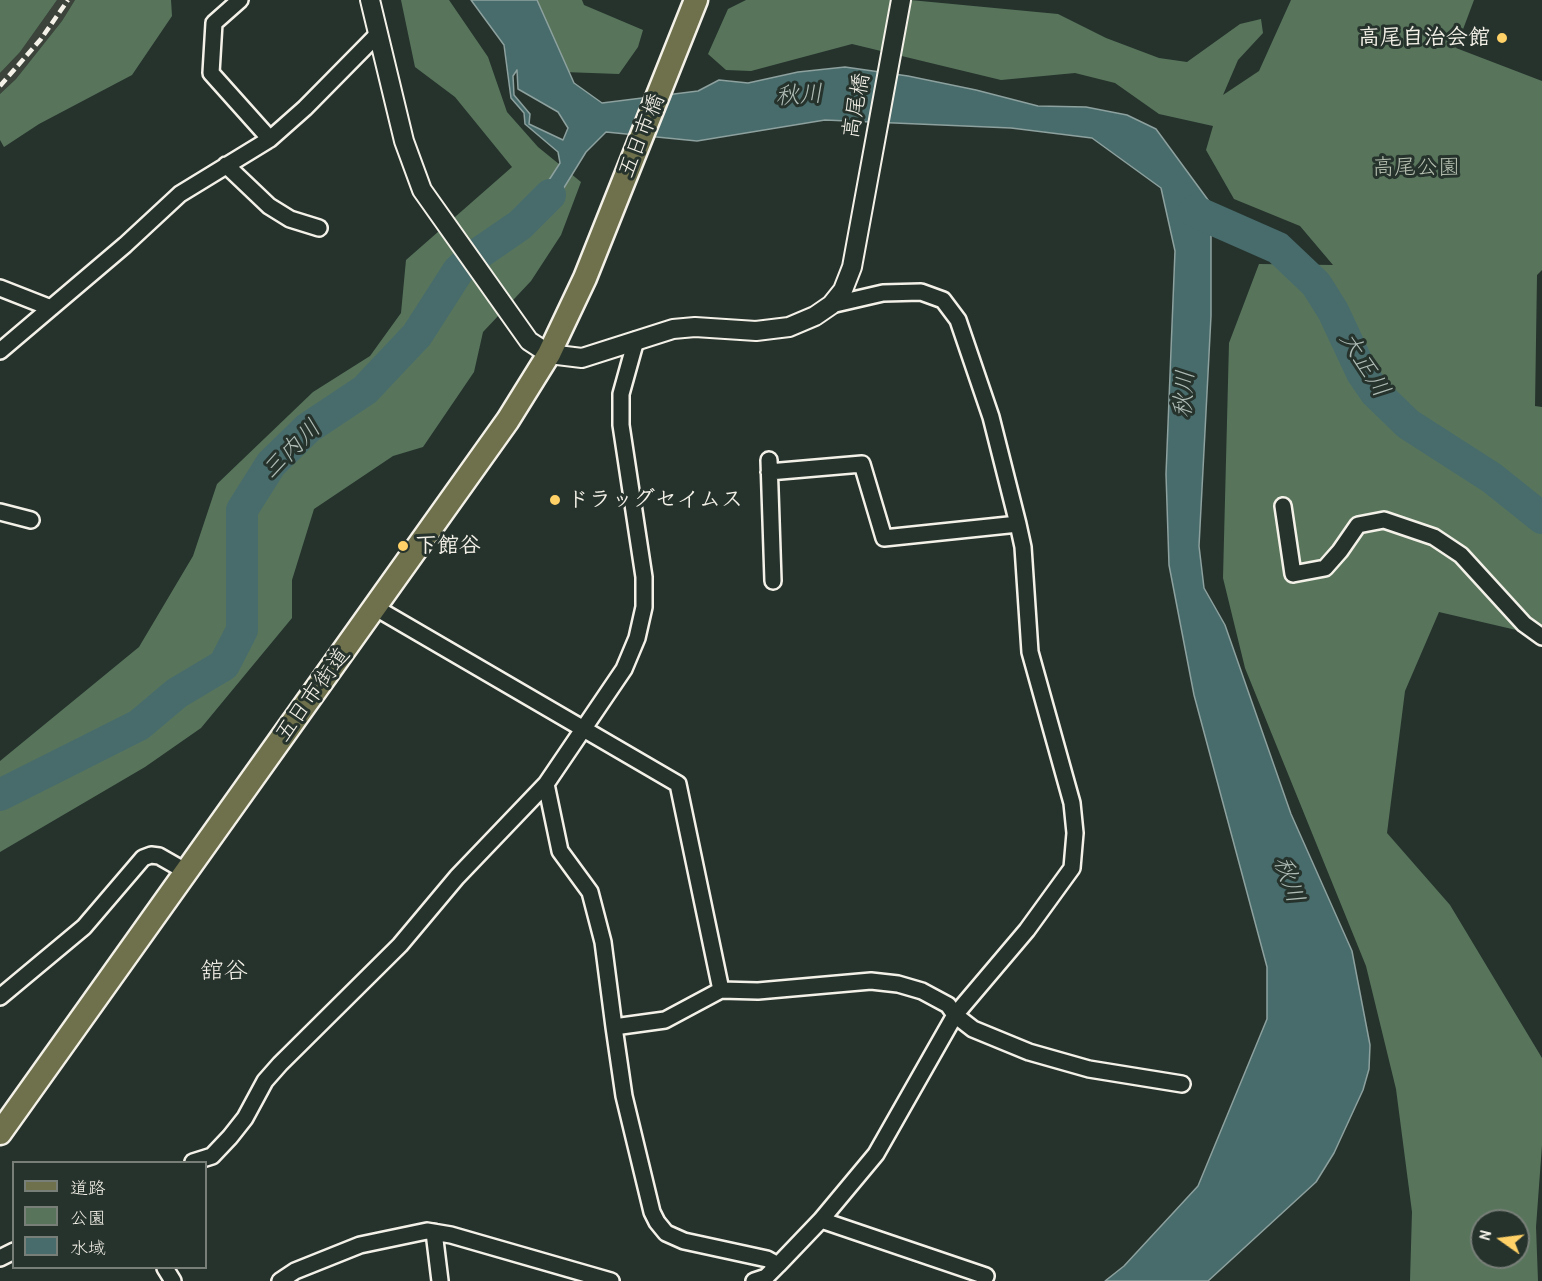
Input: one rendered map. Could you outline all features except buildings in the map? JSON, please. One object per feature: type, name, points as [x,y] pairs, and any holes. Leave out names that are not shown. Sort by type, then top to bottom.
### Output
[{"type":"main road","name":"五日市橋","points":[[600,242],[696,0]]},
{"type":"main road","name":"五日市街道","points":[[0,1133],[492,445],[549,354],[600,242]]},
{"type":"street","points":[[240,0],[214,23],[211,73],[270,139]]},
{"type":"street","points":[[370,0],[410,162],[422,190],[529,341],[549,354],[588,357],[636,340],[684,328],[756,331],[780,329],[808,320],[831,305],[883,293],[921,292],[943,300],[958,320],[991,417],[1023,547],[1030,652],[1072,802],[1075,833],[1072,868],[1027,930],[955,1015],[876,1154],[821,1220],[778,1265],[766,1277],[754,1281]]},
{"type":"street","name":"高尾橋","points":[[831,305],[843,290],[849,276],[901,0]]},
{"type":"street","points":[[0,351],[180,194],[270,139],[377,35]]},
{"type":"street","points":[[226,165],[269,206],[290,219],[319,228]]},
{"type":"street","points":[[0,288],[51,308]]},
{"type":"street","points":[[196,1161],[212,1156],[230,1137],[245,1118],[265,1081],[280,1064],[400,945],[457,876],[546,784],[624,669],[637,638],[644,607],[644,577],[621,425],[621,394],[636,340]]},
{"type":"street","points":[[773,581],[769,466],[862,464],[884,538],[1018,524]]},
{"type":"street","points":[[1283,506],[1293,574],[1325,568],[1358,525],[1384,520],[1434,537],[1461,555],[1524,624],[1542,637]]},
{"type":"street","points":[[0,512],[31,520]]},
{"type":"street","points":[[376,608],[678,784],[721,990]]},
{"type":"street","points":[[546,784],[560,851],[590,892],[603,942],[624,1096],[652,1212],[666,1233],[684,1241],[767,1259],[778,1265]]},
{"type":"street","points":[[0,996],[84,927],[143,858],[151,855],[159,856],[187,872]]},
{"type":"street","points":[[614,1027],[665,1020],[721,990],[758,991],[871,981],[898,984],[922,991],[948,1005],[955,1015],[973,1029],[1029,1052],[1089,1069],[1182,1084]]},
{"type":"street","points":[[821,1220],[986,1276]]},
{"type":"street","points":[[280,1281],[295,1272],[360,1245],[411,1233],[434,1232],[611,1281]]},
{"type":"street","points":[[434,1232],[440,1281]]},
{"type":"shaded area","points":[[57,0],[75,0],[62,21],[16,79],[0,94],[0,73],[20,52]]},
{"type":"green space","points":[[0,0],[57,0],[20,52],[0,73]]},
{"type":"green space","points":[[75,0],[171,0],[172,16],[132,75],[39,124],[4,147],[0,140],[0,94],[16,79],[62,21]]},
{"type":"green space","points":[[401,0],[449,0],[488,57],[507,112],[538,147],[581,182],[561,235],[531,281],[483,332],[474,372],[423,447],[393,456],[314,509],[292,580],[292,618],[201,728],[145,767],[0,852],[0,761],[139,647],[193,556],[217,484],[313,392],[370,356],[401,313],[406,260],[512,167],[455,97],[415,67]]},
{"type":"green space","points":[[526,0],[582,0],[584,5],[643,30],[638,47],[619,74],[564,72]]},
{"type":"green space","name":"高尾公園","points":[[746,0],[910,0],[1058,14],[1106,38],[1159,58],[1187,62],[1240,24],[1261,19],[1263,33],[1238,60],[1223,95],[1259,71],[1291,0],[1474,0],[1456,48],[1542,81],[1542,270],[1537,275],[1535,406],[1542,407],[1542,636],[1439,612],[1405,691],[1387,833],[1450,905],[1542,1058],[1542,1145],[1536,1227],[1538,1281],[1410,1281],[1412,1212],[1396,1089],[1366,966],[1245,668],[1223,578],[1229,343],[1259,264],[1333,265],[1300,226],[1234,199],[1206,150],[1213,126],[1159,114],[1115,83],[1075,73],[1001,80],[852,44],[751,71],[726,70],[708,54],[728,9]]},
{"type":"water","name":"秋川","points":[[471,0],[537,0],[574,83],[602,103],[698,91],[719,80],[748,83],[798,72],[845,67],[908,76],[1038,106],[1086,107],[1127,115],[1156,129],[1211,204],[1211,316],[1199,546],[1204,588],[1225,625],[1291,814],[1352,951],[1370,1045],[1369,1069],[1363,1090],[1334,1153],[1316,1182],[1208,1281],[1105,1281],[1124,1266],[1198,1186],[1267,1019],[1267,967],[1194,695],[1169,565],[1166,474],[1175,251],[1161,188],[1092,138],[1011,128],[825,120],[697,141],[606,132],[586,152],[549,212],[520,225],[560,163],[558,152],[525,124],[524,113],[511,98],[504,45]],"holes":[[[517,70],[518,89],[558,112],[568,128],[563,140],[529,124],[530,114],[514,95],[513,76]]]},
{"type":"waterway","name":"三内川","points":[[0,795],[139,725],[177,693],[224,665],[242,630],[242,510],[271,464],[308,428],[365,390],[417,335],[458,271],[472,258],[520,225],[550,195]]},
{"type":"waterway","name":"大正川","points":[[1194,211],[1278,248],[1316,284],[1333,311],[1362,373],[1375,392],[1408,424],[1492,478],[1542,518]]},
{"type":"railway","points":[[0,86],[41,39],[68,0]]},
{"type":"place","name":"高尾自治会館","points":[[1502,38]]},
{"type":"place","name":"ドラッグセイムス","points":[[555,500]]},
{"type":"place","name":"下館谷","points":[[403,546]]},
{"type":"district","name":"舘谷","points":[[224,972]]}]
